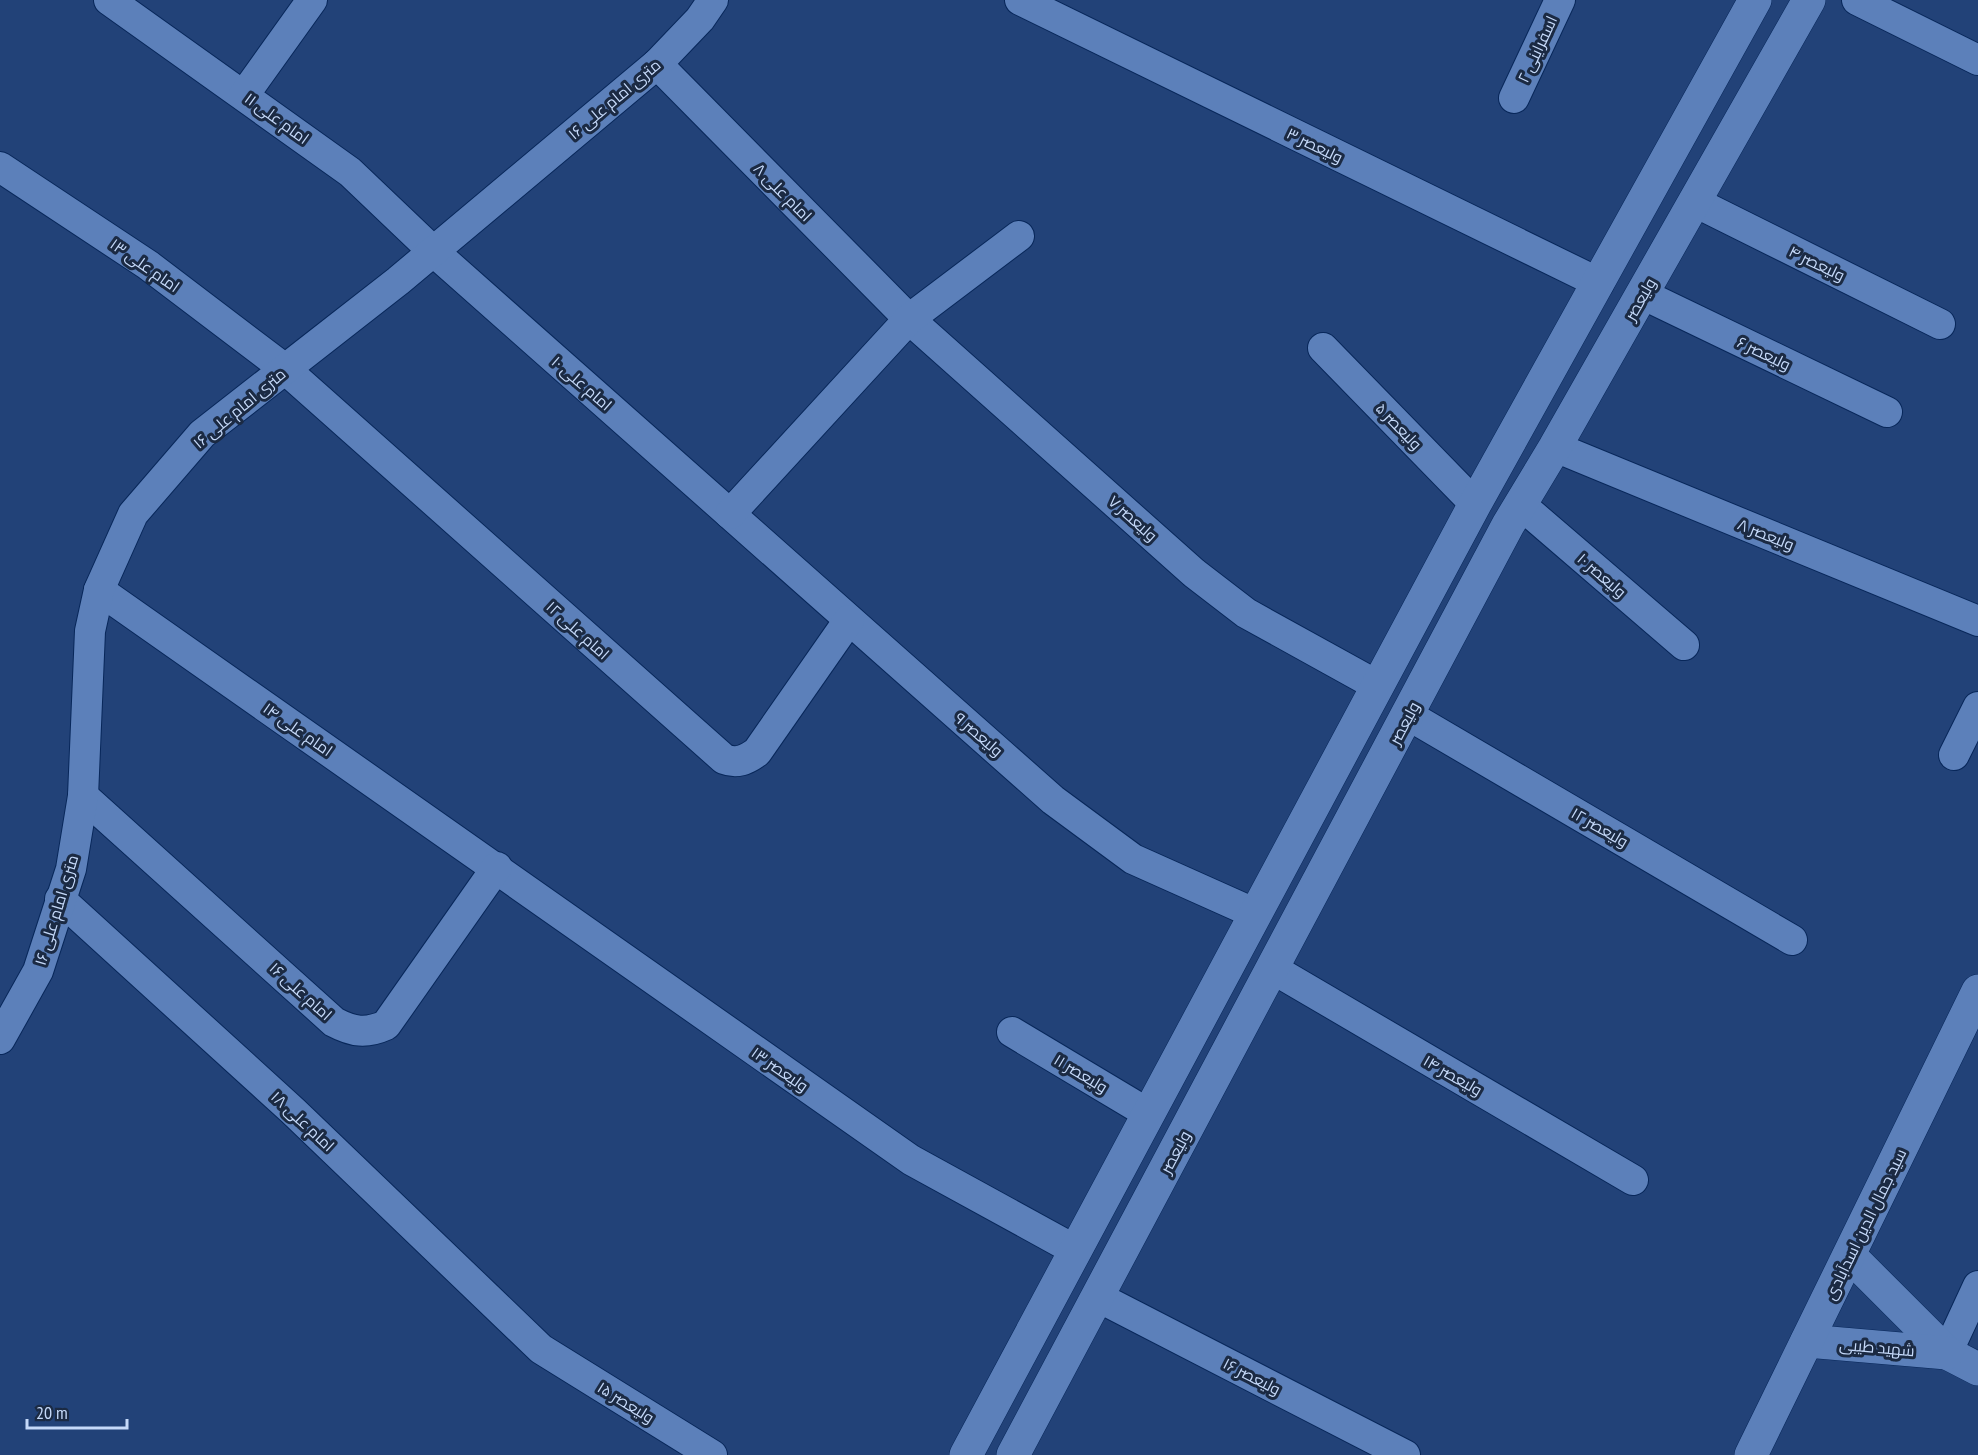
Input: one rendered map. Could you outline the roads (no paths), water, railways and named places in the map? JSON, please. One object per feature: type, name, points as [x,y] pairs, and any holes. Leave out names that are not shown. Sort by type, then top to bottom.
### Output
[{"type":"main road","points":[[966,1455],[1475,504],[1755,0]]},
{"type":"main road","name":"ولیعصر","points":[[1013,1455],[1514,515],[1809,0]]},
{"type":"main road","points":[[1475,504],[1514,515]]},
{"type":"main road","name":"سید جمال الدین اسدآبادی","points":[[1751,1455],[1978,992]]},
{"type":"main road","name":"شهید طیبی","points":[[1850,1256],[1947,1353],[1978,1369]]},
{"type":"main road","name":"شهید طیبی","points":[[1807,1341],[1947,1353]]},
{"type":"street","name":"امام علی ۱۱","points":[[109,0],[350,172],[433,251]]},
{"type":"street","points":[[244,95],[312,0]]},
{"type":"street","name":"۱۶ متری امام علی","points":[[0,1038],[38,971],[70,869],[83,796],[90,631],[99,590],[133,514],[202,434],[433,251],[657,64],[700,19],[713,0]]},
{"type":"street","name":"اسفراینی ۲","points":[[1514,98],[1560,0]]},
{"type":"street","points":[[1857,0],[1978,60]]},
{"type":"street","name":"ولیعصر ۳","points":[[1025,3],[1599,283]]},
{"type":"street","name":"امام علی ۸","points":[[657,64],[909,320]]},
{"type":"street","name":"امام علی ۱۳","points":[[0,167],[147,265],[285,369]]},
{"type":"street","name":"ولیعصر ۴","points":[[1695,202],[1940,324]]},
{"type":"street","points":[[730,514],[909,320],[1019,236]]},
{"type":"street","name":"امام علی ۱۰","points":[[433,251],[730,514]]},
{"type":"street","name":"ولیعصر ۶","points":[[1642,294],[1887,412]]},
{"type":"street","name":"ولیعصر ۷","points":[[909,320],[1194,573],[1246,613],[1378,686]]},
{"type":"street","name":"ولیعصر ۵","points":[[1323,348],[1475,504]]},
{"type":"street","name":"امام علی ۱۲","points":[[285,369],[724,759],[733,762],[740,761],[757,752],[849,620]]},
{"type":"street","name":"ولیعصر ۸","points":[[1555,447],[1978,621]]},
{"type":"street","name":"ولیعصر ۹","points":[[730,514],[1053,800],[1133,859],[1256,914]]},
{"type":"street","name":"ولیعصر ۱۰","points":[[1514,515],[1684,645]]},
{"type":"street","name":"امام علی ۱۴","points":[[99,590],[496,867]]},
{"type":"street","points":[[1954,755],[1978,707]]},
{"type":"street","name":"ولیعصر ۱۲","points":[[1408,715],[1792,940]]},
{"type":"street","name":"امام علی ۱۶","points":[[83,796],[334,1022],[351,1031],[372,1031],[386,1025],[496,867]]},
{"type":"street","name":"ولیعصر ۱۳","points":[[496,867],[911,1160],[1075,1250]]},
{"type":"street","name":"امام علی ۱۸","points":[[60,899],[293,1111],[541,1349]]},
{"type":"street","name":"ولیعصر ۱۴","points":[[1273,969],[1633,1180]]},
{"type":"street","name":"ولیعصر ۱۱","points":[[1012,1032],[1149,1114]]},
{"type":"street","points":[[1947,1353],[1978,1286]]},
{"type":"street","name":"ولیعصر ۱۶","points":[[1098,1297],[1405,1455]]},
{"type":"street","name":"ولیعصر ۱۵","points":[[541,1349],[712,1455]]}]
